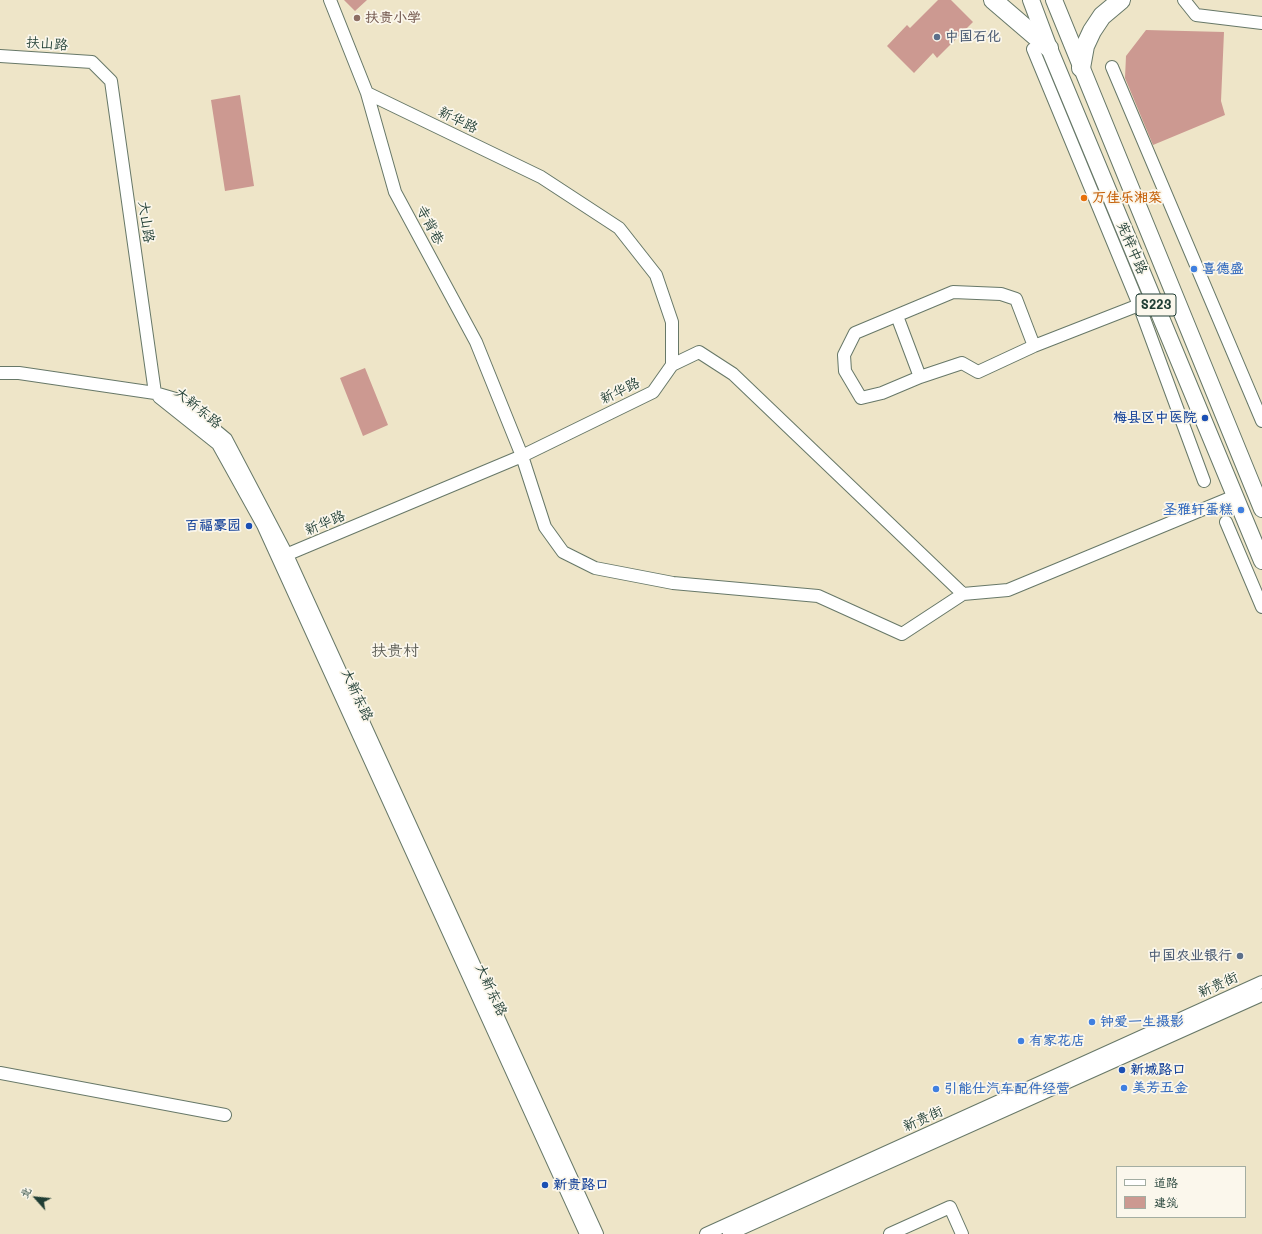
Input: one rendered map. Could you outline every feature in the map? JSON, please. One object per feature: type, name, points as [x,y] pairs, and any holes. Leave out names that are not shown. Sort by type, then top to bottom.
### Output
[{"type":"highway","points":[[993,0],[1041,49]]},
{"type":"highway","points":[[1081,68],[1085,46],[1092,31],[1102,16],[1120,0]]},
{"type":"main road","name":"宪梓中路","points":[[1031,0],[1041,49],[1262,561]]},
{"type":"main road","name":"宪梓中路","points":[[1054,0],[1261,502]]},
{"type":"street","name":"寺背巷","points":[[330,0],[367,93],[395,192],[476,342],[522,456],[545,527],[563,552],[595,568],[673,583],[818,596],[902,634],[963,594]]},
{"type":"street","points":[[1184,0],[1196,15],[1262,24]]},
{"type":"street","points":[[1041,49],[1139,305],[1204,481]]},
{"type":"street","name":"扶山路","points":[[0,56],[92,62]]},
{"type":"street","name":"大山路","points":[[92,62],[111,81],[155,393]]},
{"type":"street","points":[[1112,67],[1262,421]]},
{"type":"street","name":"新华路","points":[[283,557],[522,456],[653,392],[672,365],[672,322],[656,275],[619,228],[541,177],[367,93]]},
{"type":"street","points":[[1034,346],[1016,299],[1001,294],[953,292],[855,333],[844,355],[844,371],[861,398],[882,393],[920,377],[962,363],[978,372],[1034,346],[1139,305]]},
{"type":"street","points":[[897,316],[920,377]]},
{"type":"street","points":[[672,365],[699,352],[733,374],[963,594],[1008,590],[1237,502],[1261,502]]},
{"type":"street","points":[[0,373],[19,373],[155,393]]},
{"type":"street","name":"大新东路","points":[[155,393],[218,444],[263,525],[283,557],[597,1234]]},
{"type":"street","points":[[1226,522],[1262,607]]},
{"type":"street","name":"大新东路","points":[[283,557],[586,1234]]},
{"type":"street","name":"新贵街","points":[[706,1234],[1262,982]]},
{"type":"street","name":"新贵街","points":[[730,1234],[1262,995]]},
{"type":"street","points":[[0,1073],[225,1115]]},
{"type":"street","points":[[890,1234],[950,1207],[962,1234]]},
{"type":"building","points":[[344,0],[367,0],[355,11]]},
{"type":"building","points":[[938,0],[951,0],[973,22],[937,58],[933,53],[914,73],[887,46],[907,25],[910,28]]},
{"type":"building","points":[[1146,30],[1224,32],[1221,101],[1225,115],[1153,145],[1125,78],[1126,56]]},
{"type":"building","points":[[240,95],[254,186],[225,191],[211,100]]},
{"type":"building","points":[[365,368],[388,425],[363,436],[340,378]]},
{"type":"place","name":"扶贵小学","points":[[357,18]]},
{"type":"place","name":"中国石化","points":[[937,37]]},
{"type":"place","name":"万佳乐湘菜","points":[[1084,198]]},
{"type":"place","name":"喜德盛","points":[[1194,269]]},
{"type":"place","name":"梅县区中医院","points":[[1205,418]]},
{"type":"place","name":"圣雅轩蛋糕","points":[[1241,510]]},
{"type":"place","name":"百福豪园","points":[[249,526]]},
{"type":"place","name":"中国农业银行","points":[[1240,956]]},
{"type":"place","name":"钟爱一生摄影","points":[[1092,1022]]},
{"type":"place","name":"有家花店","points":[[1021,1041]]},
{"type":"place","name":"新城路口","points":[[1122,1070]]},
{"type":"place","name":"美芳五金","points":[[1124,1088]]},
{"type":"place","name":"引能仕汽车配件经营","points":[[936,1089]]},
{"type":"place","name":"新贵路口","points":[[545,1185]]},
{"type":"district","name":"扶贵村","points":[[395,651]]}]
